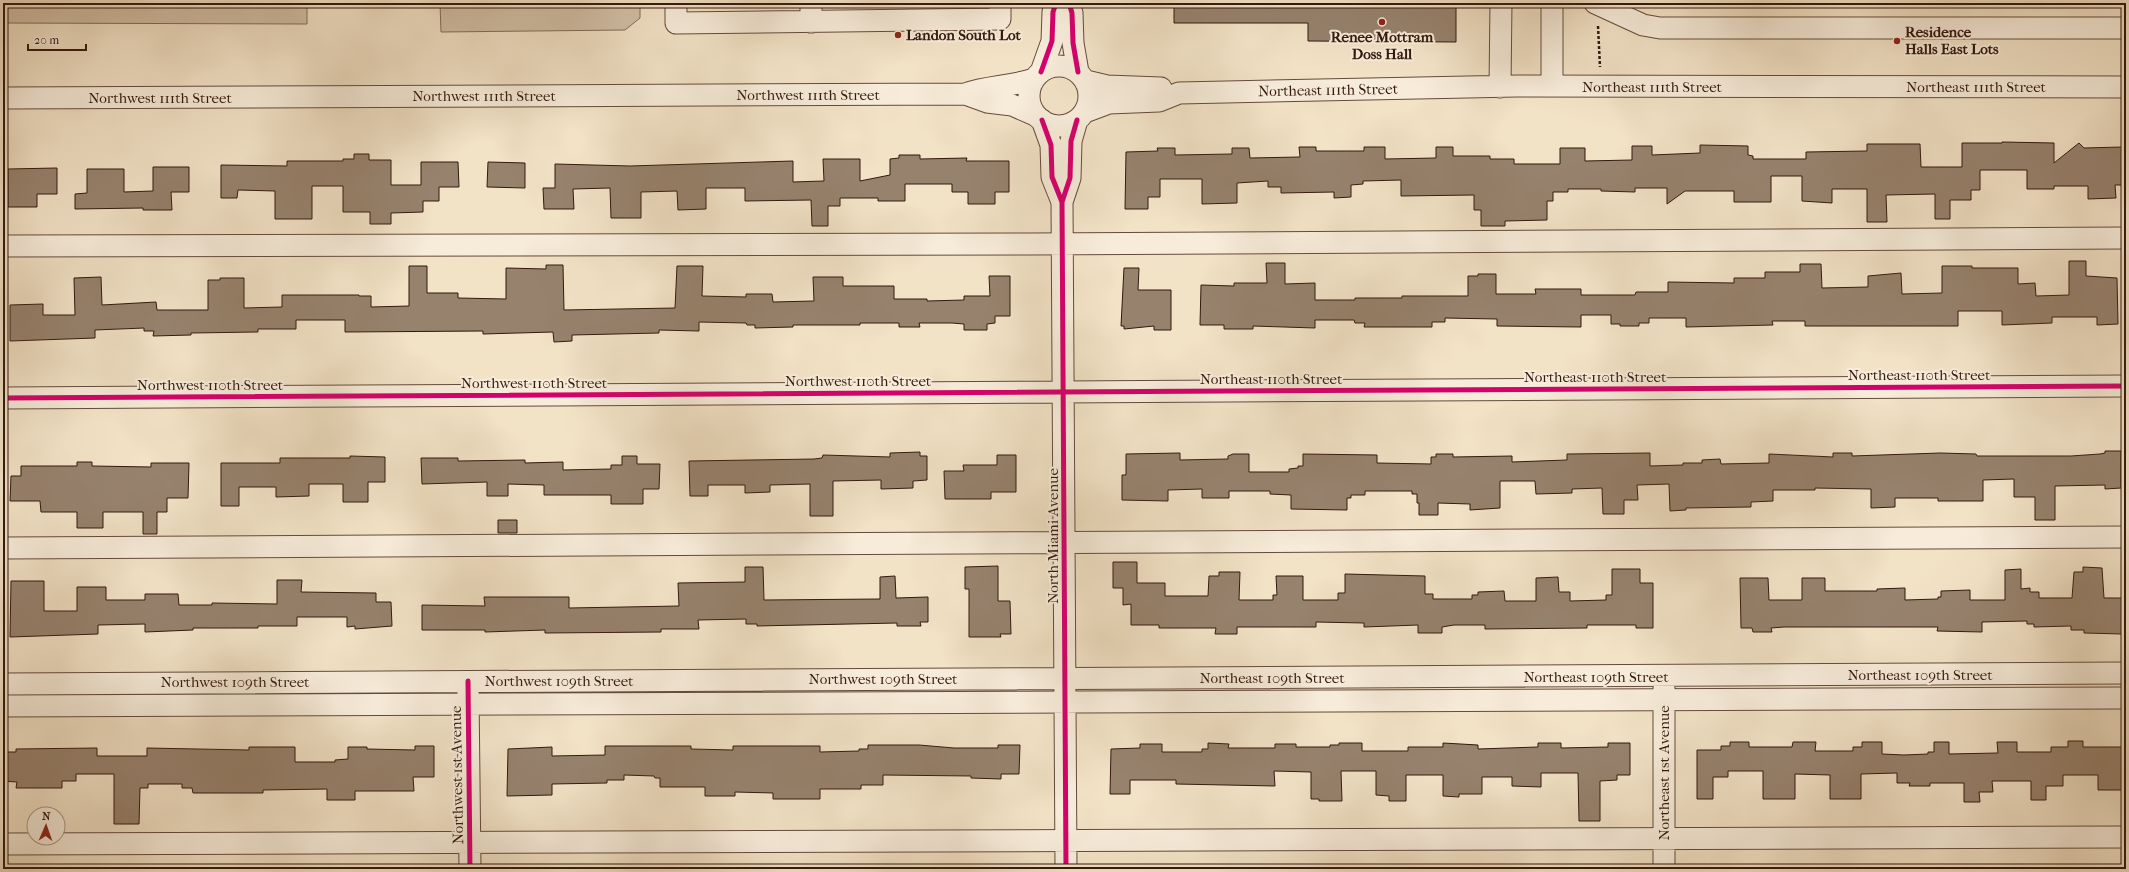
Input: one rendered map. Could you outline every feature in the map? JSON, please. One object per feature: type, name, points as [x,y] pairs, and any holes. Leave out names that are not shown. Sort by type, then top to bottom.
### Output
[{"type":"street","points":[[676,3],[676,23],[811,12],[1000,19],[1000,3]]},
{"type":"street","points":[[1056,3],[1053,12],[1052,41],[1029,94],[1030,102],[1039,118],[1060,126],[1069,124],[1081,116],[1089,96],[1072,43],[1072,13],[1069,3]]},
{"type":"street","points":[[1500,86],[1501,3]]},
{"type":"street","points":[[1552,4],[1552,86]]},
{"type":"street","points":[[1596,4],[1643,25],[1660,28],[2126,28]]},
{"type":"street","points":[[1037,76],[1055,66],[1071,68],[1082,77]]},
{"type":"street","name":"Northwest 111th Street","points":[[3,98],[965,94],[985,87],[1004,87],[1037,76]]},
{"type":"street","name":"Northeast 111th Street","points":[[1082,77],[1107,86],[1159,87],[1179,93],[1500,86],[2126,87]]},
{"type":"street","name":"Northeast 111th Street","points":[[1081,116],[1109,103],[1159,101],[1179,93]]},
{"type":"street","name":"Northwest 111th Street","points":[[965,94],[987,102],[1012,105],[1039,118]]},
{"type":"street","name":"North Miami Avenue","points":[[1066,869],[1062,202],[1070,178],[1071,145],[1081,116]]},
{"type":"street","name":"North Miami Avenue","points":[[1039,118],[1051,145],[1052,177],[1062,202]]},
{"type":"street","points":[[3,246],[1063,244],[2126,238]]},
{"type":"street","name":"Northeast 110th Street","points":[[1064,392],[2126,386]]},
{"type":"street","name":"Northwest 110th Street","points":[[3,398],[1064,392]]},
{"type":"street","points":[[3,548],[2126,537]]},
{"type":"street","points":[[2016,674],[2017,699]]},
{"type":"street","name":"Northeast 109th Street","points":[[1066,678],[1664,677],[2126,674]]},
{"type":"street","points":[[1848,675],[1848,700]]},
{"type":"street","points":[[1459,677],[1459,701]]},
{"type":"street","name":"Northeast 1st Avenue","points":[[1664,677],[1664,869]]},
{"type":"street","name":"Northwest 109th Street","points":[[3,684],[1066,678]]},
{"type":"street","points":[[1306,678],[1306,702]]},
{"type":"street","points":[[868,679],[868,704]]},
{"type":"street","points":[[673,680],[673,704]]},
{"type":"street","name":"Northwest 1st Avenue","points":[[468,681],[470,869]]},
{"type":"street","points":[[265,682],[265,705]]},
{"type":"street","points":[[87,683],[88,706]]},
{"type":"street","name":"Northeast 109th Street","points":[[1066,703],[2126,698]]},
{"type":"street","name":"Northwest 109th Street","points":[[3,706],[1066,703]]},
{"type":"street","points":[[3,844],[2126,837]]},
{"type":"path","points":[[1596,4],[1600,62],[1598,71]]},
{"type":"shaded area","points":[[3,3],[307,3],[307,24],[3,23]]},
{"type":"shaded area","points":[[440,3],[640,3],[640,18],[625,30],[441,32]]},
{"type":"building","name":"Renee Mottram Doss Hall","points":[[1174,3],[1456,3],[1456,42],[1308,41],[1308,23],[1174,23]]},
{"type":"building","points":[[1962,143],[2054,143],[2054,163],[2079,143],[2084,148],[2122,147],[2122,185],[2115,185],[2116,198],[2088,199],[2088,186],[2054,186],[2054,189],[2027,189],[2027,170],[1980,170],[1980,190],[1971,190],[1971,200],[1950,200],[1950,219],[1935,219],[1935,194],[1886,195],[1887,222],[1867,222],[1867,189],[1832,189],[1832,203],[1802,201],[1802,176],[1771,176],[1771,202],[1734,202],[1734,191],[1685,191],[1667,204],[1667,188],[1635,188],[1635,192],[1601,191],[1601,189],[1568,189],[1568,192],[1553,192],[1553,201],[1547,201],[1547,220],[1505,221],[1505,226],[1481,226],[1481,210],[1474,210],[1474,195],[1401,196],[1401,180],[1363,181],[1363,184],[1351,185],[1351,197],[1334,198],[1334,192],[1281,193],[1281,187],[1268,187],[1268,181],[1237,183],[1237,203],[1202,204],[1202,179],[1160,179],[1160,197],[1148,197],[1148,209],[1125,209],[1126,152],[1158,151],[1157,148],[1175,148],[1175,155],[1232,154],[1232,148],[1249,148],[1250,158],[1300,157],[1299,147],[1316,147],[1316,151],[1364,151],[1364,147],[1385,147],[1385,159],[1436,158],[1436,147],[1453,147],[1453,156],[1490,156],[1490,159],[1514,159],[1514,164],[1560,164],[1560,148],[1585,148],[1585,161],[1632,160],[1632,146],[1652,146],[1652,155],[1700,153],[1700,145],[1748,146],[1748,155],[1753,156],[1753,159],[1806,159],[1806,152],[1867,151],[1867,144],[1920,144],[1921,167],[1962,167]]},
{"type":"building","points":[[354,154],[369,154],[369,160],[391,160],[391,185],[421,185],[421,162],[458,162],[459,187],[439,187],[439,201],[423,201],[423,212],[391,213],[391,224],[370,224],[370,212],[343,212],[343,186],[312,186],[312,219],[275,219],[275,191],[238,190],[237,198],[221,198],[221,165],[287,166],[287,161],[343,161],[343,159],[354,159]]},
{"type":"building","points":[[899,155],[920,155],[920,159],[967,158],[966,161],[1009,161],[1009,192],[995,192],[995,204],[968,204],[968,192],[952,192],[952,184],[905,184],[905,201],[878,201],[878,198],[840,198],[840,206],[828,206],[828,226],[812,226],[811,200],[745,201],[745,188],[706,188],[706,209],[678,210],[677,191],[641,192],[641,218],[611,218],[610,188],[573,189],[574,209],[544,209],[543,188],[555,188],[555,164],[630,166],[793,161],[793,182],[824,181],[823,159],[860,159],[860,181],[890,175],[890,159],[899,158]]},
{"type":"building","points":[[488,162],[525,163],[525,188],[487,187]]},
{"type":"building","points":[[153,167],[189,167],[189,192],[171,192],[172,210],[143,210],[143,208],[75,209],[75,194],[87,193],[87,169],[124,169],[124,192],[153,191]]},
{"type":"building","points":[[57,168],[57,194],[37,194],[37,207],[8,207],[8,169]]},
{"type":"building","points":[[2069,261],[2086,261],[2086,276],[2117,278],[2118,324],[2097,325],[2097,317],[2052,317],[2052,323],[2002,325],[2002,311],[1958,311],[1958,326],[1805,326],[1805,321],[1772,321],[1773,325],[1686,327],[1686,318],[1649,318],[1649,323],[1639,323],[1639,326],[1620,326],[1620,324],[1611,324],[1611,315],[1581,315],[1581,327],[1497,326],[1497,319],[1445,318],[1445,322],[1432,322],[1432,327],[1364,327],[1365,323],[1355,323],[1354,320],[1315,320],[1315,328],[1253,326],[1253,329],[1224,329],[1224,325],[1200,325],[1201,285],[1234,286],[1234,283],[1267,283],[1266,263],[1285,263],[1285,284],[1315,283],[1315,300],[1355,300],[1355,298],[1402,298],[1402,296],[1468,296],[1468,276],[1478,276],[1478,274],[1496,274],[1496,294],[1536,294],[1535,289],[1581,289],[1581,295],[1635,295],[1636,292],[1668,292],[1668,282],[1734,283],[1734,278],[1765,278],[1765,272],[1800,272],[1800,264],[1821,264],[1822,288],[1868,287],[1868,276],[1901,273],[1902,294],[1942,293],[1942,266],[1972,266],[1972,268],[2018,268],[2018,284],[2035,283],[2036,296],[2069,295]]},
{"type":"building","points":[[546,265],[563,265],[564,310],[675,308],[677,266],[703,266],[702,296],[746,297],[746,294],[772,294],[773,302],[814,301],[813,277],[843,277],[843,286],[894,286],[894,299],[927,299],[927,301],[964,300],[964,296],[990,296],[989,276],[1010,276],[1010,316],[995,316],[995,323],[987,324],[987,330],[964,330],[964,324],[952,323],[919,323],[920,327],[899,327],[899,323],[860,323],[860,325],[793,325],[793,327],[755,328],[755,325],[747,325],[746,323],[699,322],[699,331],[659,330],[659,333],[572,335],[572,341],[554,342],[553,332],[483,334],[483,331],[345,332],[345,320],[296,320],[296,329],[258,329],[258,332],[191,333],[191,335],[153,336],[154,331],[144,331],[144,328],[95,330],[95,338],[10,341],[10,305],[43,304],[43,315],[75,315],[74,278],[101,277],[102,305],[156,302],[157,310],[208,310],[208,280],[220,280],[220,278],[244,278],[244,308],[282,307],[282,295],[371,296],[371,307],[409,306],[409,266],[427,266],[427,293],[458,293],[458,298],[506,299],[506,268],[546,269]]},
{"type":"building","points":[[1124,268],[1139,268],[1138,290],[1171,290],[1171,330],[1154,330],[1154,326],[1124,329],[1124,326],[1121,326]]},
{"type":"building","points":[[2105,451],[2121,451],[2121,488],[2105,489],[2105,485],[2055,486],[2055,520],[2035,520],[2035,497],[2014,497],[2014,479],[1983,480],[1983,501],[1938,501],[1938,498],[1895,498],[1895,507],[1871,508],[1871,489],[1815,488],[1815,490],[1773,490],[1773,501],[1751,502],[1751,507],[1686,508],[1686,510],[1670,511],[1669,484],[1637,485],[1638,500],[1624,500],[1624,514],[1603,514],[1602,488],[1572,489],[1572,493],[1536,494],[1535,481],[1500,481],[1500,508],[1470,510],[1470,504],[1438,503],[1438,515],[1419,515],[1417,494],[1412,494],[1412,491],[1365,491],[1365,495],[1351,495],[1351,498],[1347,498],[1347,510],[1291,509],[1291,495],[1270,494],[1270,491],[1229,491],[1229,498],[1202,498],[1202,489],[1168,490],[1168,501],[1122,500],[1122,475],[1126,475],[1126,454],[1180,453],[1180,460],[1228,459],[1228,456],[1233,454],[1249,454],[1249,472],[1289,472],[1289,469],[1303,466],[1303,454],[1377,455],[1377,463],[1431,464],[1431,457],[1436,457],[1436,454],[1453,454],[1453,457],[1512,456],[1512,462],[1567,460],[1567,454],[1650,453],[1650,466],[1683,465],[1683,463],[1702,463],[1702,460],[1720,459],[1721,464],[1769,463],[1769,454],[1833,457],[1833,453],[1852,453],[1852,456],[1940,453],[1976,454],[1977,456],[2071,456],[2100,454],[2105,453]]},
{"type":"building","points":[[920,452],[920,456],[927,456],[927,480],[913,481],[913,488],[881,489],[881,480],[833,481],[833,516],[810,516],[810,484],[770,485],[770,492],[745,493],[745,485],[708,485],[708,496],[690,496],[689,461],[814,459],[822,458],[823,455],[890,457],[890,453]]},
{"type":"building","points":[[997,455],[1016,455],[1016,492],[991,492],[991,499],[945,499],[944,471],[964,471],[963,465],[997,465]]},
{"type":"building","points":[[350,456],[385,457],[385,482],[368,482],[368,502],[343,502],[343,484],[309,484],[309,496],[276,497],[276,487],[239,487],[239,506],[221,506],[221,463],[280,463],[280,458],[350,458]]},
{"type":"building","points":[[622,456],[637,456],[637,464],[660,464],[659,489],[643,489],[643,504],[611,504],[611,495],[544,495],[544,485],[508,484],[508,496],[487,496],[487,482],[422,484],[421,458],[458,458],[458,461],[525,460],[525,463],[563,462],[563,470],[611,469],[611,465],[622,465]]},
{"type":"building","points":[[77,462],[92,462],[92,466],[151,467],[151,463],[189,463],[188,498],[167,498],[167,512],[157,512],[157,534],[143,534],[143,512],[103,512],[103,528],[77,528],[77,512],[41,512],[40,501],[10,501],[11,476],[21,476],[21,466],[77,466]]},
{"type":"building","points":[[498,520],[517,520],[517,533],[498,533]]},
{"type":"building","points":[[1113,562],[1137,562],[1137,583],[1165,583],[1165,596],[1208,596],[1209,576],[1219,576],[1219,572],[1240,572],[1239,600],[1273,600],[1273,595],[1277,595],[1276,576],[1303,576],[1303,600],[1338,600],[1338,593],[1345,593],[1345,574],[1425,576],[1425,594],[1433,594],[1433,599],[1472,599],[1472,595],[1478,595],[1478,592],[1504,591],[1505,601],[1536,601],[1536,578],[1558,577],[1559,592],[1570,592],[1570,601],[1606,600],[1606,595],[1612,595],[1612,569],[1640,569],[1640,583],[1653,583],[1653,628],[1636,628],[1636,625],[1587,625],[1587,628],[1485,629],[1485,625],[1454,625],[1442,627],[1442,633],[1418,633],[1418,625],[1364,627],[1364,623],[1316,622],[1316,627],[1237,627],[1237,634],[1215,634],[1216,628],[1159,628],[1159,625],[1131,625],[1131,604],[1123,605],[1123,588],[1113,588]]},
{"type":"building","points":[[998,566],[998,601],[1010,601],[1011,634],[1000,634],[1001,637],[969,637],[969,589],[965,589],[965,567]]},
{"type":"building","points":[[745,567],[763,567],[764,600],[880,599],[880,577],[895,576],[896,598],[928,597],[928,622],[920,622],[921,626],[897,626],[897,623],[757,626],[757,624],[746,624],[746,619],[698,620],[699,629],[661,629],[661,632],[545,633],[545,630],[485,632],[485,630],[422,630],[422,605],[485,606],[484,597],[569,597],[569,608],[679,606],[678,583],[745,582]]},
{"type":"building","points":[[2083,567],[2102,568],[2104,598],[2123,598],[2122,634],[2084,633],[2084,630],[2071,630],[2071,626],[2034,627],[2034,624],[2027,624],[2027,621],[1982,622],[1982,632],[1937,631],[1938,627],[1784,627],[1771,628],[1772,632],[1753,632],[1752,628],[1741,628],[1740,578],[1768,578],[1769,600],[1802,600],[1802,578],[1825,578],[1825,591],[1877,591],[1877,589],[1905,588],[1905,600],[1938,599],[1938,597],[1941,597],[1941,591],[1970,590],[1970,600],[2005,600],[2005,570],[2021,569],[2021,589],[2030,588],[2030,592],[2039,592],[2039,598],[2072,598],[2074,572],[2083,572]]},
{"type":"building","points":[[277,580],[302,580],[301,592],[376,593],[376,602],[391,602],[392,626],[355,629],[355,626],[347,627],[347,617],[297,617],[297,626],[258,626],[258,628],[193,628],[193,630],[145,632],[145,624],[98,625],[98,634],[10,637],[11,581],[44,581],[44,611],[77,611],[77,587],[106,587],[106,600],[145,600],[145,594],[178,594],[179,605],[212,605],[212,603],[277,604]]},
{"type":"building","points":[[2068,741],[2083,741],[2083,747],[2126,747],[2126,790],[2098,790],[2098,775],[2063,775],[2063,786],[2046,786],[2046,800],[2031,800],[2031,781],[1992,781],[1993,792],[1979,792],[1980,802],[1964,802],[1964,783],[1930,783],[1930,786],[1909,786],[1910,783],[1897,783],[1897,773],[1861,774],[1861,799],[1830,799],[1830,775],[1795,774],[1795,799],[1763,799],[1763,771],[1728,771],[1728,777],[1713,777],[1713,799],[1697,799],[1697,750],[1721,750],[1721,746],[1730,746],[1730,742],[1749,742],[1749,747],[1792,747],[1793,742],[1816,742],[1815,751],[1853,751],[1853,747],[1862,747],[1862,742],[1882,742],[1882,754],[1904,755],[1928,754],[1928,752],[1934,752],[1934,742],[1949,742],[1949,754],[1998,753],[1997,742],[2017,742],[2017,752],[2051,752],[2051,747],[2068,747]]},
{"type":"building","points":[[1208,743],[1229,744],[1228,748],[1275,748],[1275,744],[1296,744],[1296,747],[1330,747],[1330,745],[1339,745],[1339,743],[1362,743],[1362,751],[1408,751],[1408,747],[1443,747],[1443,743],[1478,745],[1478,749],[1538,747],[1538,743],[1561,743],[1561,748],[1608,747],[1608,743],[1630,743],[1630,775],[1617,775],[1617,780],[1600,781],[1600,821],[1579,821],[1578,773],[1541,773],[1541,787],[1512,786],[1512,777],[1482,777],[1482,794],[1459,794],[1459,797],[1443,796],[1443,775],[1406,775],[1406,801],[1389,801],[1389,796],[1376,795],[1376,771],[1341,771],[1342,801],[1319,801],[1319,799],[1311,799],[1311,772],[1274,771],[1275,786],[1176,784],[1176,780],[1130,780],[1130,794],[1110,794],[1111,749],[1140,748],[1140,744],[1162,744],[1162,752],[1202,752],[1202,749],[1208,749]]},
{"type":"building","points":[[868,745],[998,748],[998,745],[1020,745],[1019,774],[1001,774],[1001,779],[971,778],[971,776],[883,775],[883,785],[861,785],[861,789],[820,789],[820,799],[773,799],[773,793],[735,792],[735,796],[705,796],[705,787],[660,787],[660,778],[655,778],[654,776],[624,775],[624,780],[607,780],[607,783],[552,784],[552,795],[507,796],[508,749],[552,747],[552,756],[605,755],[605,746],[691,746],[691,749],[733,750],[733,746],[820,746],[820,752],[859,751],[859,749],[868,749]]},
{"type":"building","points":[[415,746],[434,746],[434,777],[413,777],[414,791],[355,791],[355,800],[327,800],[327,789],[263,790],[263,793],[193,793],[192,788],[182,788],[182,784],[148,784],[148,788],[140,788],[139,824],[114,824],[114,774],[76,774],[76,781],[62,781],[62,788],[16,788],[17,782],[3,781],[3,752],[16,752],[16,749],[97,748],[97,756],[147,756],[147,748],[249,750],[249,747],[295,747],[295,762],[335,762],[335,760],[348,759],[348,747],[415,750]]},
{"type":"cycle path","points":[[1041,72],[1052,41],[1053,12],[1056,3]]},
{"type":"cycle path","points":[[1069,3],[1072,13],[1073,43],[1078,72]]},
{"type":"cycle path","points":[[1042,120],[1051,145],[1052,177],[1062,202],[1066,869]]},
{"type":"cycle path","points":[[1062,202],[1070,178],[1071,141],[1077,120]]},
{"type":"cycle path","points":[[3,398],[2126,386]]},
{"type":"cycle path","points":[[468,681],[470,869]]},
{"type":"place","name":"Renee Mottram Doss Hall","points":[[1382,22]]},
{"type":"place","name":"Landon South Lot","points":[[898,35]]},
{"type":"place","name":"Residence Halls East Lots","points":[[1897,41]]}]
